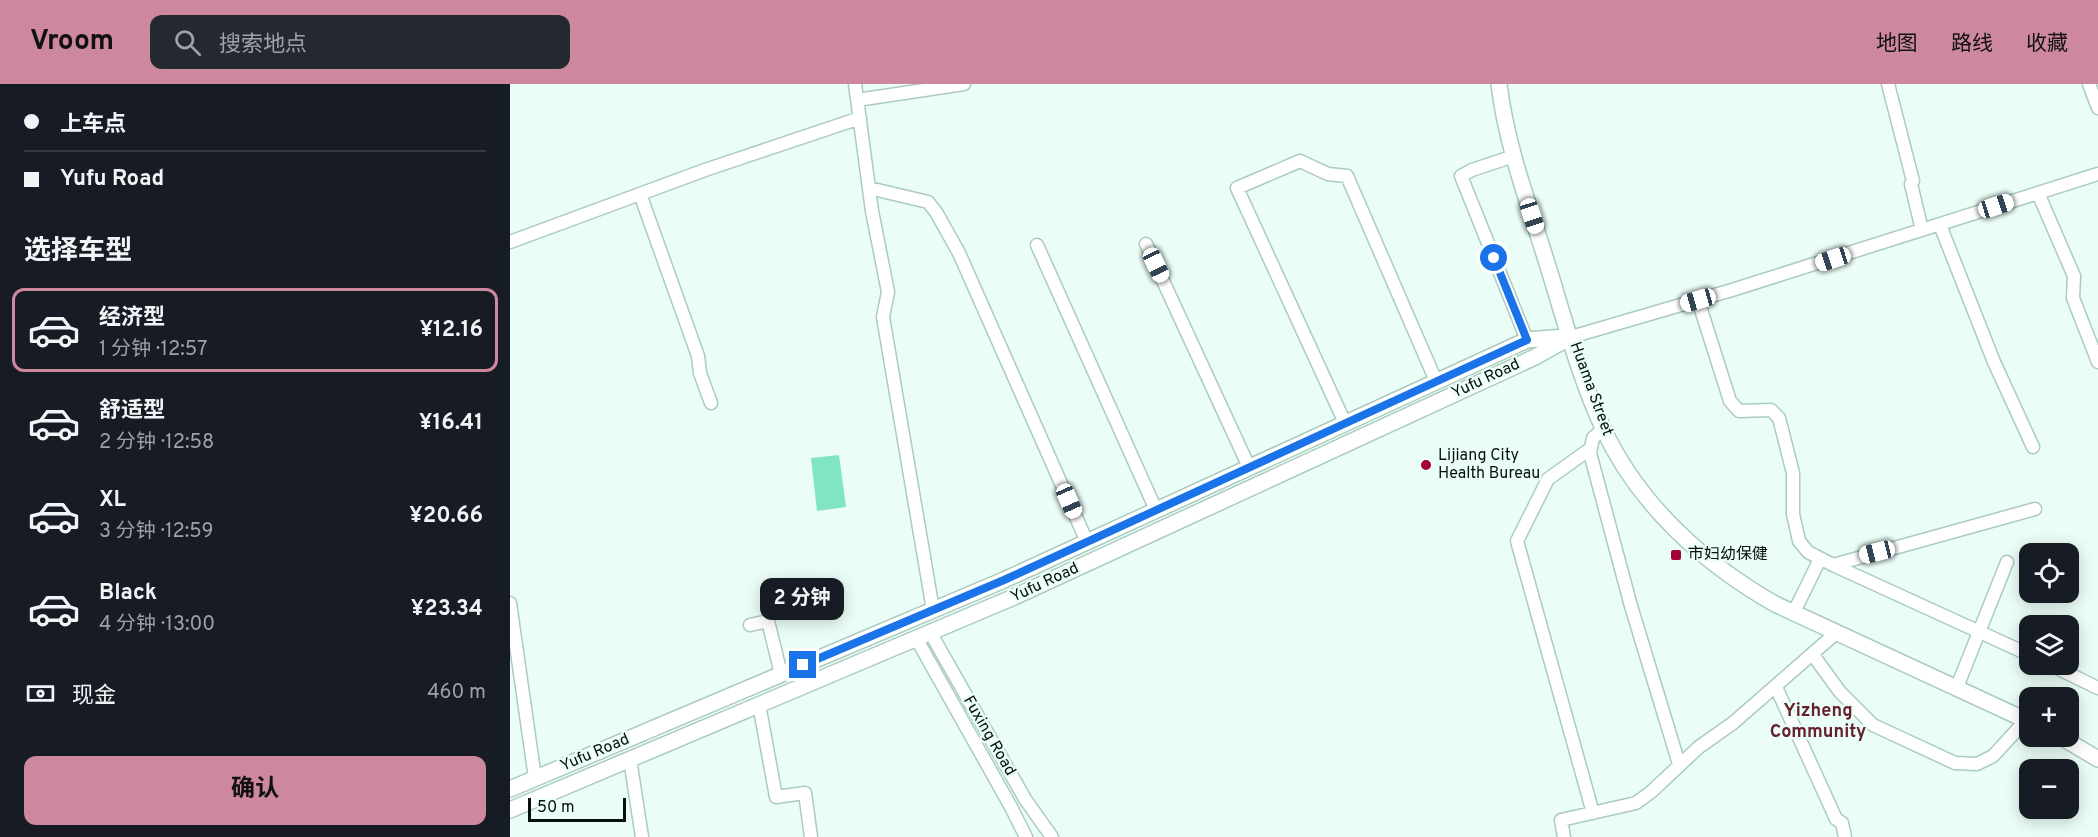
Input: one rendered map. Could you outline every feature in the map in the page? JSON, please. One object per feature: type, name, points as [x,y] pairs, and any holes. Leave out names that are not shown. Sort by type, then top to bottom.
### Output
[{"type":"street","points":[[855,84],[869,188],[888,292],[883,317],[933,610]]},
{"type":"street","points":[[857,100],[964,84]]},
{"type":"street","name":"Huama Street","points":[[1499,84],[1514,156],[1594,409],[1633,478],[1676,530],[1733,579],[1753,592],[1793,614],[2019,717]]},
{"type":"street","points":[[1888,84],[1913,181],[1911,184],[1922,230]]},
{"type":"street","points":[[2089,84],[2098,108]]},
{"type":"street","points":[[510,242],[639,194],[860,118]]},
{"type":"street","points":[[1514,156],[1461,176],[1527,340]]},
{"type":"street","points":[[1345,423],[1237,188],[1300,161],[1328,174],[1347,176],[1436,381]]},
{"type":"street","name":"Yufu Road","points":[[510,810],[1014,597],[1524,362],[1571,337],[1941,225],[2098,174]]},
{"type":"street","points":[[869,188],[928,202],[936,212],[959,253],[1088,542]]},
{"type":"street","points":[[2038,193],[2074,276],[2073,298],[2098,362]]},
{"type":"street","points":[[639,194],[699,356],[700,373],[711,404]]},
{"type":"street","points":[[1941,225],[1994,362],[2033,447]]},
{"type":"street","points":[[1146,244],[1250,467]]},
{"type":"street","points":[[1037,245],[1156,510]]},
{"type":"street","points":[[1698,300],[1730,401],[1739,411],[1771,410],[1779,418],[1793,473],[1795,528],[1803,547],[1820,559],[2019,651]]},
{"type":"street","name":"Yufu Road","points":[[510,789],[1004,580],[1527,340],[1571,337]]},
{"type":"street","points":[[1604,429],[1593,438],[1590,448],[1660,709],[1679,764]]},
{"type":"street","points":[[1590,448],[1548,479],[1517,541],[1593,813]]},
{"type":"street","points":[[1833,565],[2035,509]]},
{"type":"street","points":[[1793,614],[1820,559]]},
{"type":"street","points":[[1957,687],[2007,562]]},
{"type":"street","points":[[510,603],[535,778]]},
{"type":"street","points":[[750,625],[768,621],[781,674]]},
{"type":"street","name":"Fuxing Road","points":[[930,632],[1025,799],[1052,837]]},
{"type":"street","points":[[1564,837],[1561,820],[1636,803],[1651,792],[1679,764],[1733,723],[1836,633]]},
{"type":"street","name":"Fuxing Road","points":[[916,639],[1026,837]]},
{"type":"street","points":[[1813,655],[1840,692],[1873,725],[1955,763],[1977,764],[1994,756],[2019,730]]},
{"type":"street","points":[[2071,675],[2098,688]]},
{"type":"street","points":[[1776,687],[1836,819],[1842,823],[1845,837]]},
{"type":"street","points":[[759,705],[776,797],[805,793],[811,837]]},
{"type":"street","points":[[2078,747],[2098,759]]},
{"type":"street","points":[[630,759],[642,837]]},
{"type":"green space","points":[[839,455],[846,507],[817,511],[811,458]]},
{"type":"place","name":"Lijiang City Health Bureau","points":[[1426,465]]},
{"type":"place","name":"市妇幼保健","points":[[1676,555]]},
{"type":"district","name":"Yizheng Community","points":[[1818,721]]},
{"type":"route","points":[[803,665],[1004,580],[1527,340],[1494,258]]}]
